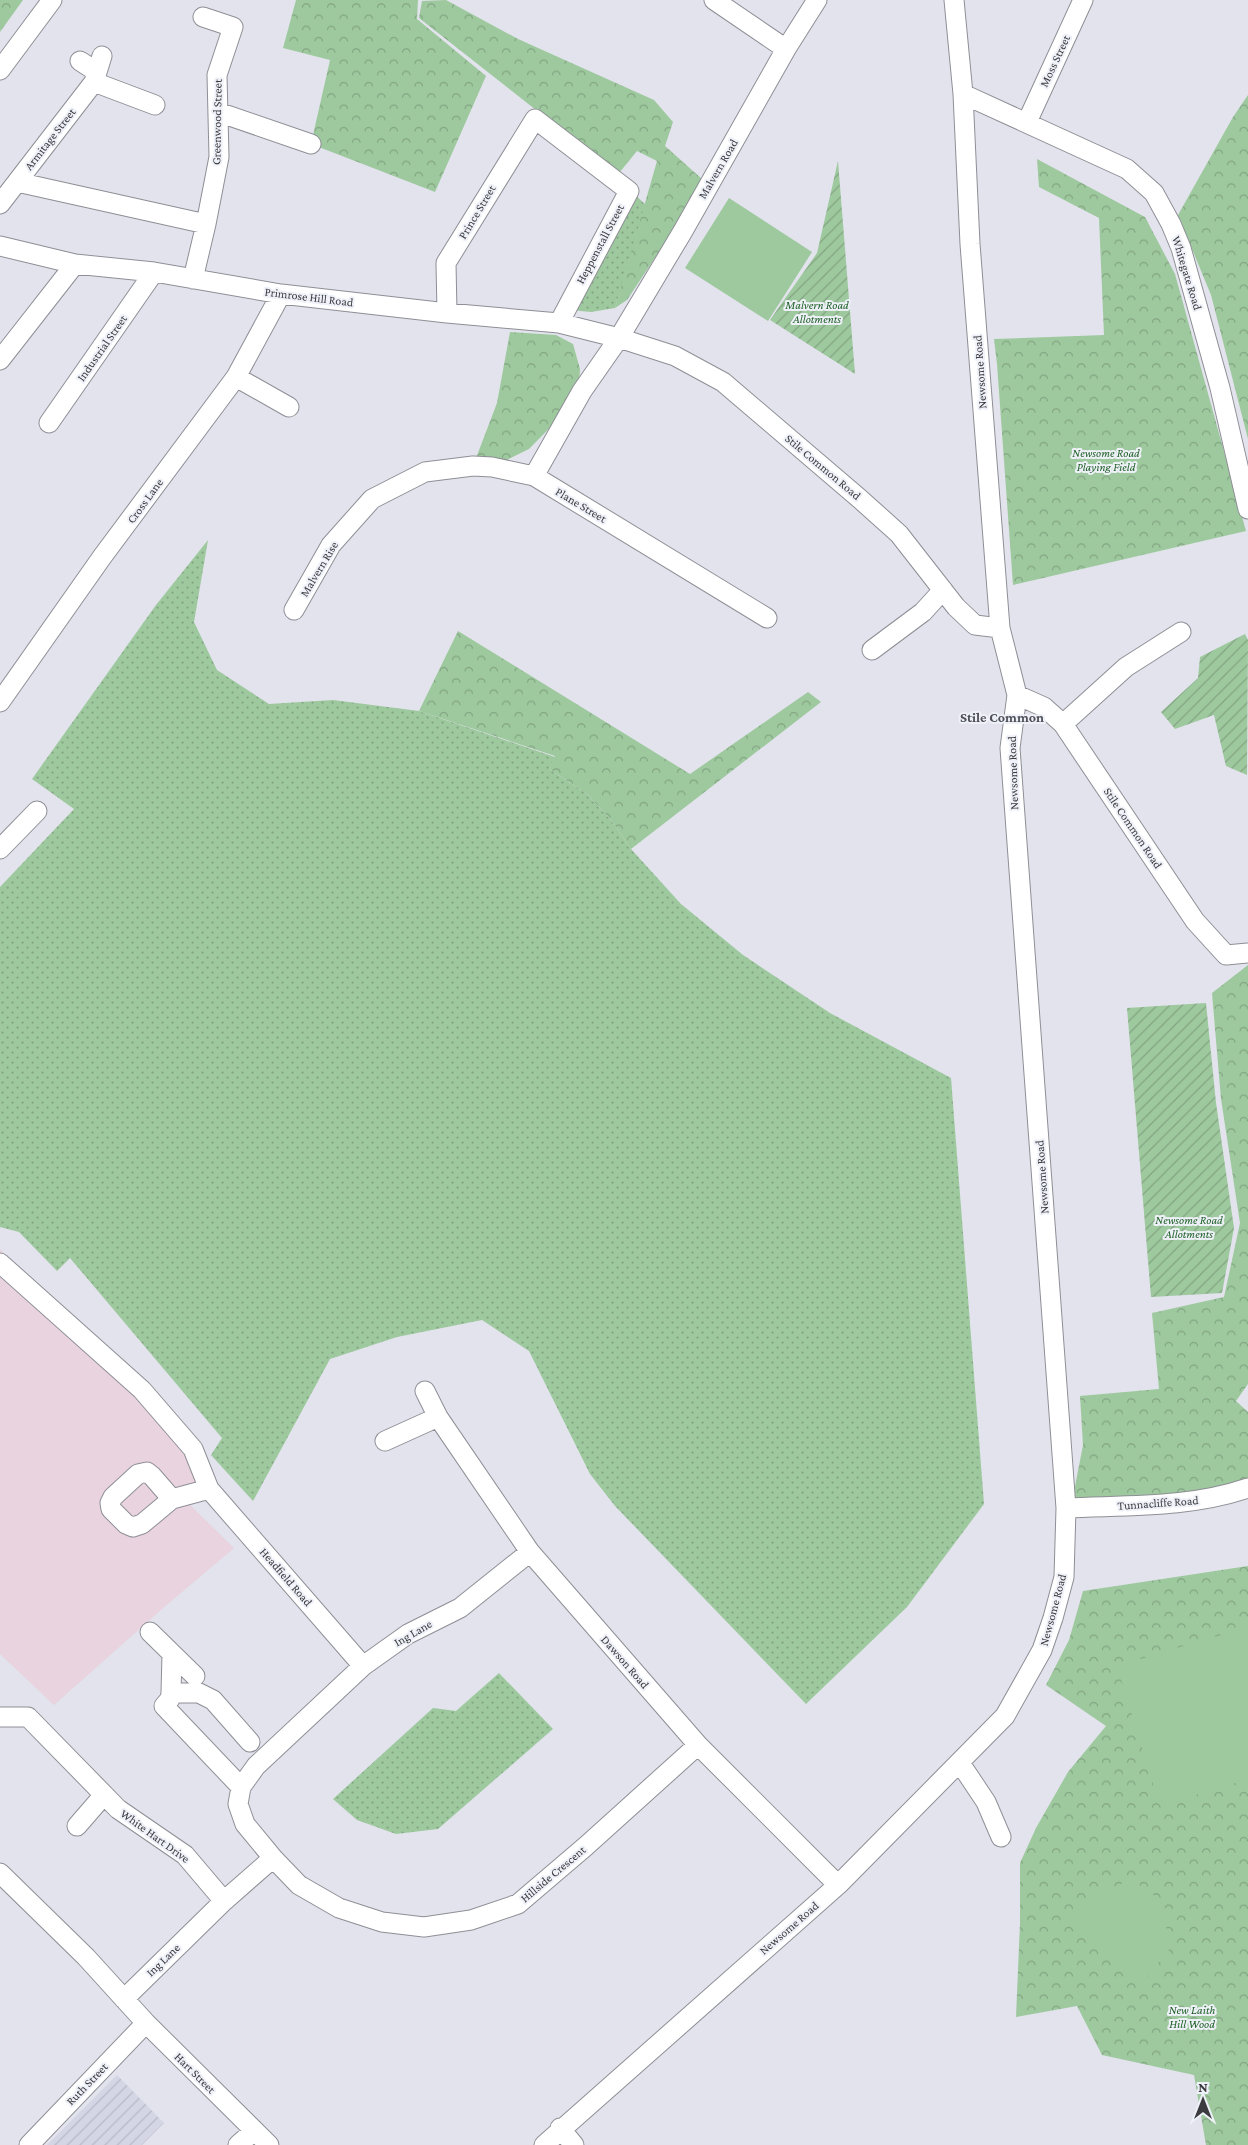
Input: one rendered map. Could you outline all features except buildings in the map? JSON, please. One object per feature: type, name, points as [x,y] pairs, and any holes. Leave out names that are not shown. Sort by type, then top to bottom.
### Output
[{"type":"street","points":[[0,70],[52,0]]},
{"type":"street","points":[[714,0],[786,49]]},
{"type":"street","name":"Malvern Road","points":[[619,338],[786,49],[817,0]]},
{"type":"street","name":"Newsome Road","points":[[544,2145],[560,2128],[838,1885],[1005,1716],[1042,1650],[1064,1577],[1066,1508],[1010,748],[1016,695],[1000,628],[970,244],[963,94],[954,0]]},
{"type":"street","name":"Moss Street","points":[[1027,122],[1083,0]]},
{"type":"street","name":"Greenwood Street","points":[[193,279],[219,157],[217,75],[233,27],[203,17]]},
{"type":"street","points":[[80,62],[98,70],[155,104]]},
{"type":"street","name":"Armitage Street","points":[[0,204],[98,70]]},
{"type":"street","name":"Whitegate Road","points":[[963,94],[1127,168],[1154,193],[1171,224],[1181,248],[1220,388],[1248,509]]},
{"type":"street","points":[[218,112],[311,144]]},
{"type":"street","name":"Prince Street","points":[[447,313],[446,263],[535,119]]},
{"type":"street","name":"Heppenstall Street","points":[[535,119],[629,191],[559,322]]},
{"type":"street","points":[[17,182],[206,224]]},
{"type":"street","name":"Primrose Hill Road","points":[[0,246],[75,264],[154,272],[281,294],[447,313],[559,322],[619,338]]},
{"type":"street","points":[[0,360],[75,264]]},
{"type":"street","name":"Industrial Street","points":[[50,423],[154,272]]},
{"type":"street","name":"Cross Lane","points":[[0,702],[102,557],[236,377],[281,294]]},
{"type":"street","points":[[534,476],[582,391],[619,338]]},
{"type":"street","name":"Stile Common Road","points":[[619,338],[675,356],[723,382],[860,499],[898,534],[956,607],[975,625],[1000,628]]},
{"type":"street","points":[[236,377],[289,407]]},
{"type":"street","name":"Malvern Rise","points":[[294,610],[331,545],[372,499],[426,472],[473,466],[492,466],[534,476]]},
{"type":"street","name":"Plane Street","points":[[534,476],[767,618]]},
{"type":"street","points":[[872,650],[923,612],[943,590]]},
{"type":"street","points":[[1063,724],[1126,666],[1181,632]]},
{"type":"street","name":"Stile Common Road","points":[[1016,695],[1044,707],[1063,724],[1195,921],[1226,955],[1248,953]]},
{"type":"street","points":[[0,849],[37,811]]},
{"type":"street","points":[[0,1263],[142,1390],[194,1449],[209,1489],[176,1497]]},
{"type":"street","name":"Dawson Road","points":[[425,1391],[438,1417],[530,1552],[698,1745],[838,1885]]},
{"type":"street","points":[[385,1441],[438,1417]]},
{"type":"street","name":"Tunnacliffe Road","points":[[1066,1508],[1184,1503],[1227,1495],[1248,1488]]},
{"type":"street","name":"Headfield Road","points":[[209,1489],[363,1666]]},
{"type":"street","name":"Ing Lane","points":[[241,1787],[256,1766],[363,1666],[408,1634],[460,1608],[530,1552]]},
{"type":"street","points":[[150,1632],[195,1676]]},
{"type":"street","points":[[172,1654],[167,1699],[241,1787],[238,1804],[245,1824],[273,1858]]},
{"type":"street","points":[[167,1699],[199,1693],[213,1700],[250,1742]]},
{"type":"street","name":"White Hart Drive","points":[[0,1717],[28,1717],[118,1810],[185,1855],[224,1901]]},
{"type":"street","name":"Hillside Crescent","points":[[273,1858],[299,1885],[339,1908],[382,1922],[424,1927],[470,1920],[518,1904],[586,1846],[698,1745]]},
{"type":"street","points":[[960,1763],[986,1802],[1001,1837]]},
{"type":"street","points":[[77,1826],[104,1796]]},
{"type":"street","name":"Ing Lane","points":[[124,1999],[224,1901],[273,1858]]},
{"type":"street","points":[[0,1873],[86,1957],[124,1999]]},
{"type":"street","name":"Hart Street","points":[[124,1999],[269,2145]]},
{"type":"street","name":"Ruth Street","points":[[29,2145],[146,2023]]},
{"type":"street","points":[[560,2128],[574,2145]]},
{"type":"street","points":[[238,2145],[254,2131]]},
{"type":"shaded area","points":[[0,1249],[211,1476],[188,1503],[234,1548],[54,1705],[0,1654]]},
{"type":"shaded area","points":[[117,2075],[164,2123],[142,2145],[47,2145]]},
{"type":"green space","points":[[0,0],[23,0],[0,32]]},
{"type":"green space","points":[[296,0],[418,0],[417,19],[486,76],[435,192],[311,144],[330,60],[283,48]]},
{"type":"green space","points":[[446,0],[518,39],[654,100],[673,122],[665,146],[702,179],[676,226],[627,300],[615,308],[657,161],[637,151],[615,178],[564,132],[419,18],[422,1]]},
{"type":"green space","points":[[1248,95],[1248,439],[1211,295],[1178,215],[1233,117]]},
{"type":"green space","name":"Newsome Road Playing Field","points":[[1037,159],[1145,217],[1175,274],[1246,531],[1013,585],[994,339],[1104,335],[1099,218],[1039,187]]},
{"type":"green space","name":"Malvern Road Allotments","points":[[838,161],[855,374],[770,320],[817,253]]},
{"type":"green space","points":[[633,193],[646,205],[615,308],[591,312],[570,310]]},
{"type":"green space","points":[[729,198],[812,252],[768,321],[685,268]]},
{"type":"green space","points":[[510,332],[556,335],[573,344],[580,369],[578,399],[529,449],[492,467],[473,466],[497,403]]},
{"type":"green space","points":[[208,540],[194,622],[217,670],[269,704],[333,700],[419,711],[555,757],[549,769],[586,793],[611,820],[631,849],[681,904],[743,955],[830,1013],[951,1078],[984,1504],[907,1607],[806,1704],[615,1506],[590,1474],[529,1351],[482,1320],[397,1337],[330,1359],[253,1501],[211,1455],[222,1438],[70,1258],[57,1271],[19,1232],[0,1227],[0,887],[74,809],[32,779],[156,605]]},
{"type":"green space","points":[[458,631],[690,774],[808,692],[821,702],[631,849],[611,820],[586,793],[549,769],[555,756],[419,711]]},
{"type":"green space","points":[[1245,634],[1248,640],[1247,775],[1226,766],[1214,715],[1175,729],[1161,712],[1198,678],[1200,657]]},
{"type":"green space","points":[[1248,965],[1248,1384],[1236,1401],[1248,1412],[1248,1483],[1225,1490],[1072,1502],[1083,1445],[1080,1396],[1159,1389],[1152,1313],[1224,1297],[1240,1223],[1221,1099],[1212,993]]},
{"type":"green space","name":"Newsome Road Allotments","points":[[1206,1003],[1216,1103],[1234,1228],[1222,1293],[1151,1297],[1127,1008]]},
{"type":"green space","name":"New Laith Hill Wood","points":[[1248,1566],[1248,2145],[1206,2145],[1194,2075],[1102,2055],[1077,2006],[1016,2017],[1020,1923],[1020,1863],[1036,1828],[1068,1772],[1106,1726],[1046,1685],[1069,1640],[1083,1591]]},
{"type":"green space","points":[[1248,1627],[1248,1779],[1160,1806],[1117,1666]]},
{"type":"green space","points":[[499,1673],[553,1729],[438,1829],[396,1834],[357,1820],[333,1799],[433,1708],[456,1711]]},
{"type":"green space","points":[[1124,1883],[1144,1887],[1154,1895],[1168,1911],[1161,1923],[1178,1939],[1144,1980],[1072,1922],[1107,1889]]},
{"type":"district","name":"Stile Common","points":[[1002,717]]}]
